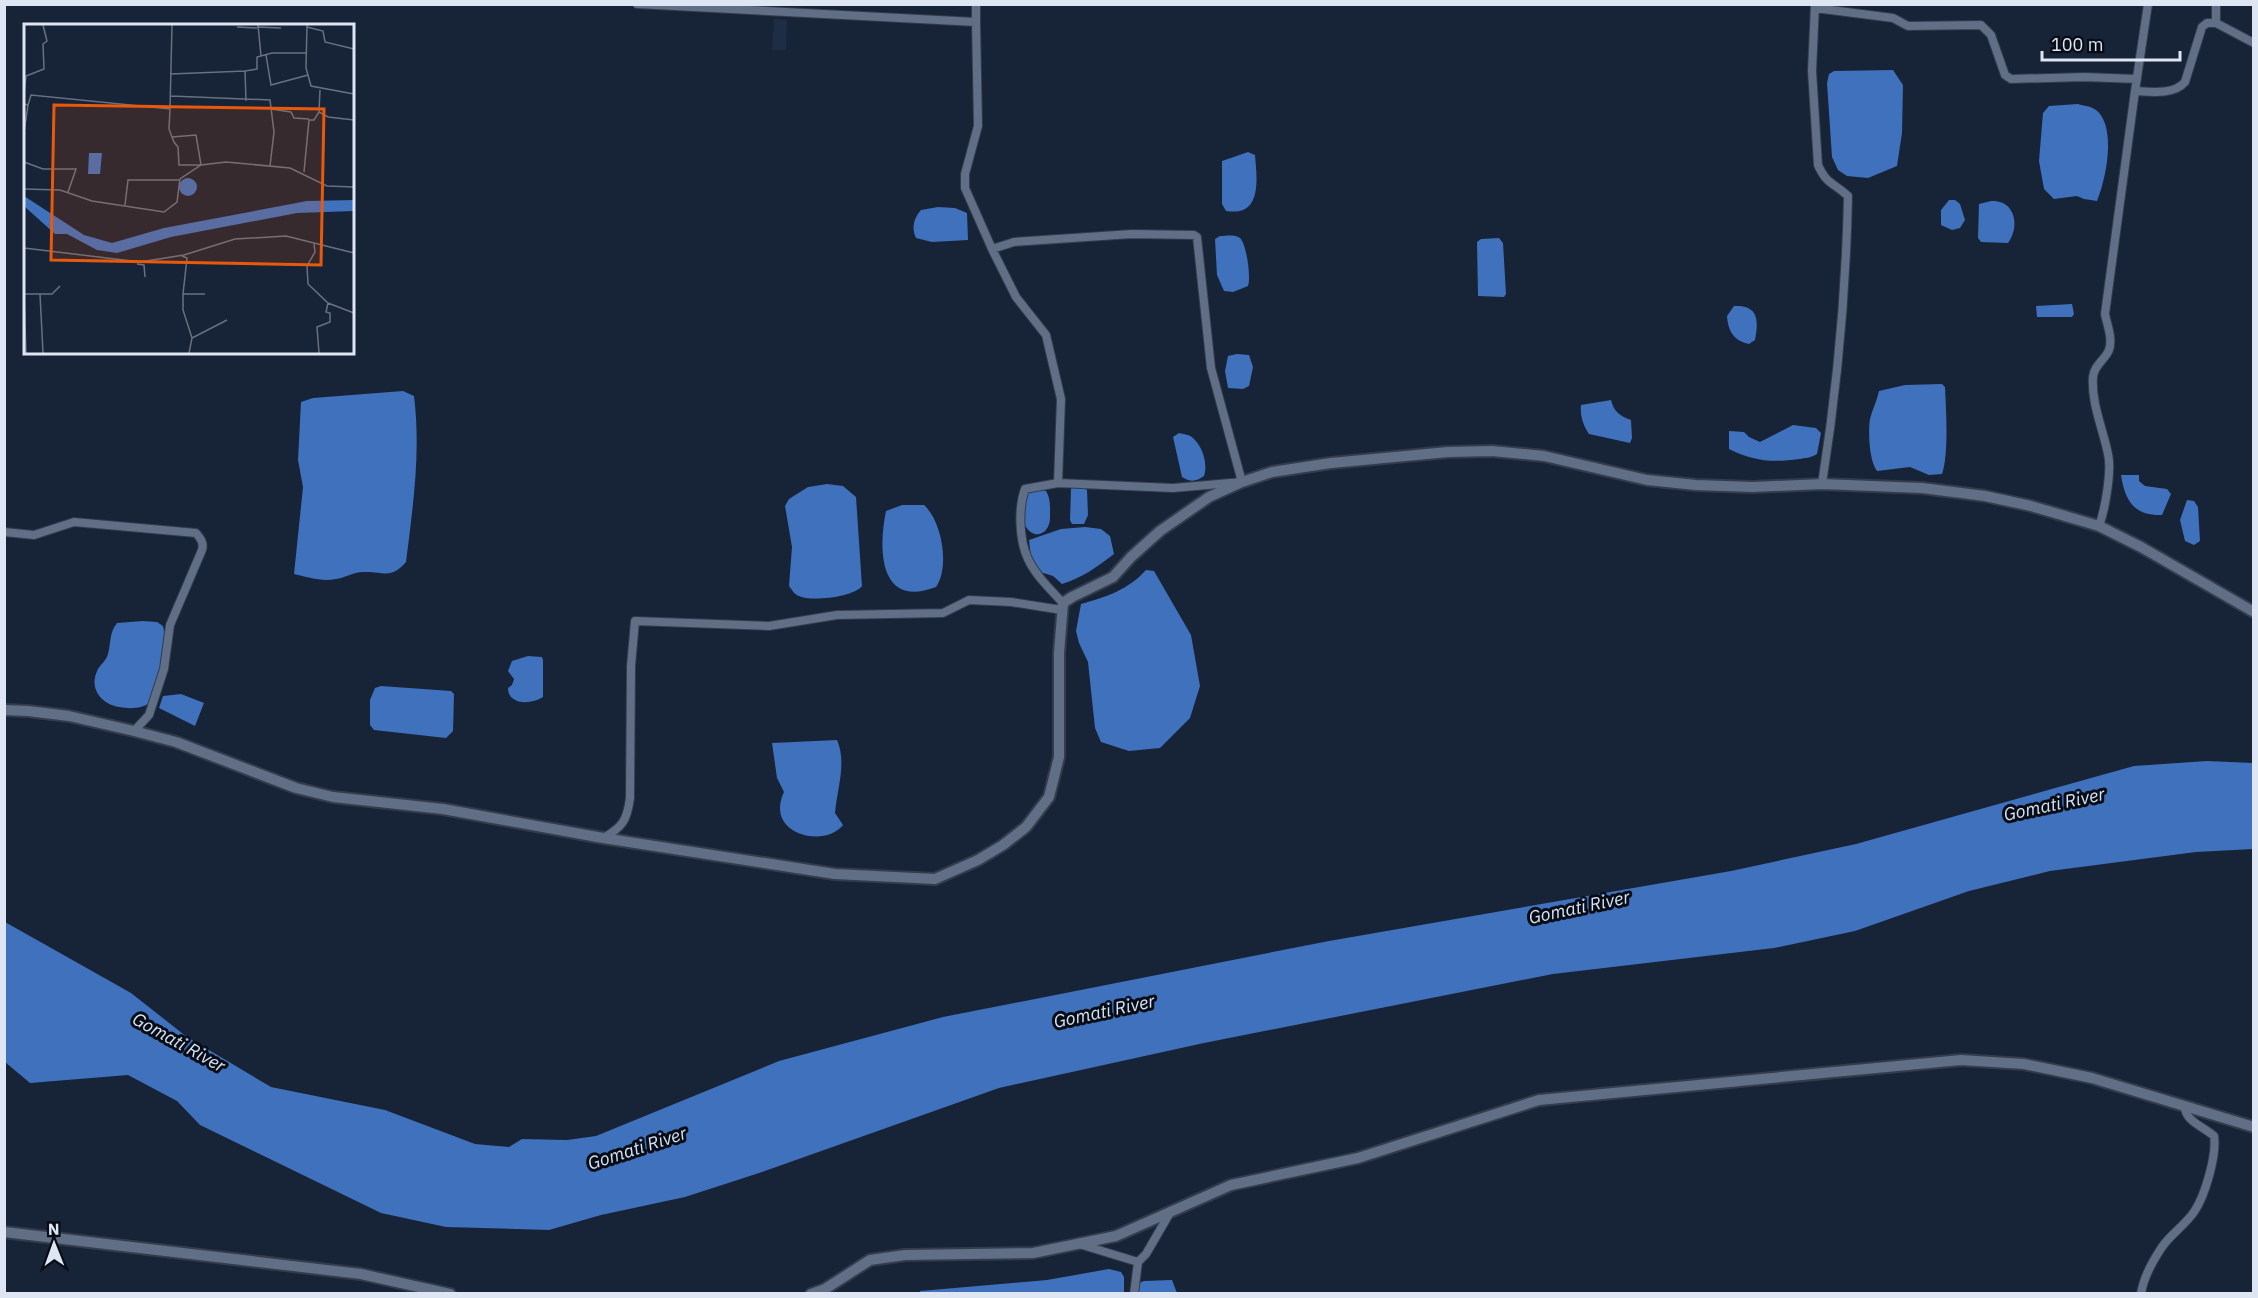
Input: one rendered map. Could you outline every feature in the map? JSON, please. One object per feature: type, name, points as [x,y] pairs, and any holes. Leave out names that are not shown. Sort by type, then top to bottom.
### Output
[{"type":"main road","points":[[4,710],[69,716],[176,742],[296,788],[333,797],[443,809],[603,838],[836,874],[935,879],[978,861],[1026,827],[1049,797],[1059,757],[1059,653],[1062,607],[1072,597],[1113,577],[1160,531],[1209,497],[1272,472],[1331,463],[1492,450],[1544,456],[1647,480],[1696,485],[1752,487],[1822,484],[1922,488],[1985,496],[2031,506],[2099,526],[2141,547],[2253,612]]},
{"type":"main road","points":[[811,1293],[825,1289],[870,1260],[905,1256],[1033,1253],[1116,1236],[1231,1185],[1358,1158],[1539,1100],[1960,1060],[2024,1064],[2081,1076],[2253,1127]]},
{"type":"main road","points":[[4,1232],[361,1274],[450,1293]]},
{"type":"street","points":[[637,4],[976,22]]},
{"type":"street","points":[[976,4],[978,126],[964,174],[965,188],[1016,297],[1046,335],[1061,399],[1058,483]]},
{"type":"street","points":[[2099,526],[2104,512],[2109,457],[2096,406],[2093,375],[2097,365],[2108,353],[2110,345],[2105,314],[2148,4]]},
{"type":"street","points":[[2216,4],[2216,23]]},
{"type":"street","points":[[1822,484],[1834,404],[1846,254],[1848,196],[1824,179],[1818,165],[1812,71],[1815,6],[1893,18],[1908,26],[1981,25],[1991,35],[2005,75],[2012,79],[2084,77],[2137,79]]},
{"type":"street","points":[[2135,92],[2174,90],[2181,87],[2185,82],[2202,27],[2207,23],[2216,23],[2253,43]]},
{"type":"street","points":[[992,249],[1014,242],[1132,234],[1194,235],[1197,237],[1211,368],[1242,482],[1173,488],[1058,483],[1025,489],[1021,506],[1023,537],[1028,558],[1062,607]]},
{"type":"street","points":[[4,532],[34,535],[74,522],[196,534],[199,537],[202,550],[170,624],[164,669],[149,715],[134,731]]},
{"type":"street","points":[[603,838],[621,825],[628,815],[635,621],[769,626],[837,615],[944,613],[969,600],[1062,607]]},
{"type":"street","points":[[2141,1293],[2142,1286],[2163,1246],[2195,1212],[2205,1190],[2215,1145],[2214,1136],[2188,1118],[2185,1114],[2185,1107]]},
{"type":"street","points":[[1134,1293],[1138,1262],[1146,1254],[1171,1211]]},
{"type":"street","points":[[1078,1244],[1138,1262]]},
{"type":"shaded area","points":[[774,19],[787,20],[786,50],[772,50]]},
{"type":"water","points":[[1893,70],[1903,85],[1902,133],[1897,166],[1868,178],[1847,176],[1838,170],[1832,157],[1827,83],[1829,74],[1834,71]]},
{"type":"water","points":[[2078,104],[2096,110],[2106,128],[2108,154],[2104,180],[2097,201],[2077,196],[2054,199],[2044,189],[2039,161],[2043,113],[2049,106]]},
{"type":"water","points":[[1248,152],[1255,155],[1256,184],[1253,199],[1250,205],[1243,210],[1226,211],[1222,204],[1222,161]]},
{"type":"water","points":[[1949,200],[1955,200],[1960,204],[1965,220],[1960,228],[1952,230],[1941,225],[1941,210]]},
{"type":"water","points":[[1991,201],[2006,205],[2011,210],[2014,230],[2008,243],[1981,242],[1978,238],[1979,204]]},
{"type":"water","points":[[938,207],[955,208],[967,213],[968,240],[932,242],[916,238],[915,220],[921,210]]},
{"type":"water","points":[[1220,236],[1240,238],[1248,262],[1248,286],[1233,292],[1224,291],[1217,275],[1215,239]]},
{"type":"water","points":[[1499,238],[1503,243],[1506,294],[1504,297],[1478,296],[1477,242],[1481,239]]},
{"type":"water","points":[[2072,304],[2074,314],[2072,317],[2037,317],[2036,306]]},
{"type":"water","points":[[1734,306],[1748,308],[1755,315],[1757,326],[1755,340],[1749,344],[1736,338],[1730,331],[1727,316]]},
{"type":"water","points":[[1249,355],[1253,367],[1249,386],[1243,389],[1228,388],[1225,371],[1228,356]]},
{"type":"water","points":[[1942,384],[1945,387],[1946,455],[1942,474],[1929,475],[1910,467],[1877,471],[1871,453],[1869,431],[1870,419],[1879,391],[1905,385]]},
{"type":"water","points":[[403,391],[414,396],[417,438],[406,562],[391,573],[359,572],[330,580],[294,574],[303,487],[298,460],[301,402],[313,398]]},
{"type":"water","points":[[1611,400],[1618,413],[1631,420],[1630,443],[1589,434],[1585,427],[1581,405]]},
{"type":"water","points":[[1793,425],[1816,428],[1821,433],[1817,454],[1806,458],[1771,461],[1729,449],[1729,431],[1744,432],[1760,442]]},
{"type":"water","points":[[1179,433],[1192,437],[1202,451],[1205,461],[1204,476],[1196,480],[1182,477],[1173,437]]},
{"type":"water","points":[[2121,475],[2139,475],[2139,481],[2145,486],[2167,489],[2171,494],[2162,515],[2144,513],[2132,505],[2125,492]]},
{"type":"water","points":[[827,484],[843,486],[856,497],[862,586],[842,596],[805,598],[796,595],[789,586],[792,547],[785,506],[789,499],[808,487]]},
{"type":"water","points":[[1073,486],[1082,486],[1087,490],[1088,515],[1084,524],[1072,524],[1070,520]]},
{"type":"water","points":[[1040,489],[1046,491],[1049,497],[1050,518],[1045,531],[1034,534],[1026,527],[1023,508],[1027,494]]},
{"type":"water","points":[[2187,500],[2194,501],[2198,507],[2200,541],[2194,545],[2185,541],[2180,520]]},
{"type":"water","points":[[902,505],[924,505],[935,522],[943,556],[943,568],[936,587],[917,592],[903,590],[893,583],[887,571],[882,542],[886,511]]},
{"type":"water","points":[[1085,527],[1101,529],[1110,536],[1114,554],[1083,575],[1062,584],[1053,576],[1040,572],[1031,558],[1029,540],[1061,529]]},
{"type":"water","points":[[1146,570],[1154,571],[1191,635],[1200,686],[1190,718],[1160,748],[1129,751],[1101,742],[1095,728],[1088,662],[1076,631],[1081,604],[1124,588]]},
{"type":"water","points":[[157,622],[163,626],[165,645],[162,664],[151,702],[136,708],[123,708],[102,699],[96,689],[95,676],[105,661],[111,634],[117,623]]},
{"type":"water","points":[[528,656],[542,657],[543,697],[538,700],[521,702],[509,694],[508,688],[514,679],[508,671],[512,661]]},
{"type":"water","points":[[381,686],[451,691],[454,694],[453,731],[446,738],[374,730],[370,725],[370,700],[375,688]]},
{"type":"water","points":[[181,694],[204,703],[195,726],[159,708],[163,696]]},
{"type":"water","points":[[837,740],[841,767],[835,813],[843,825],[823,836],[799,833],[789,827],[782,818],[780,806],[784,792],[777,778],[772,743]]},
{"type":"water","name":"Gomati River","points":[[2207,761],[2253,763],[2253,849],[2196,852],[2050,871],[1969,891],[1855,931],[1774,948],[1553,974],[1204,1043],[999,1088],[685,1197],[601,1215],[549,1230],[446,1227],[381,1213],[200,1125],[177,1101],[128,1075],[30,1083],[5,1062],[5,922],[131,993],[187,1037],[271,1087],[385,1110],[475,1144],[509,1147],[522,1139],[567,1140],[596,1136],[779,1061],[943,1017],[1329,941],[1731,871],[1856,844],[2134,766]]},
{"type":"water","points":[[1109,1269],[1121,1272],[1124,1277],[1124,1293],[920,1294],[920,1291],[1047,1280]]},
{"type":"water","points":[[1172,1280],[1177,1293],[1138,1294],[1139,1283]]}]
